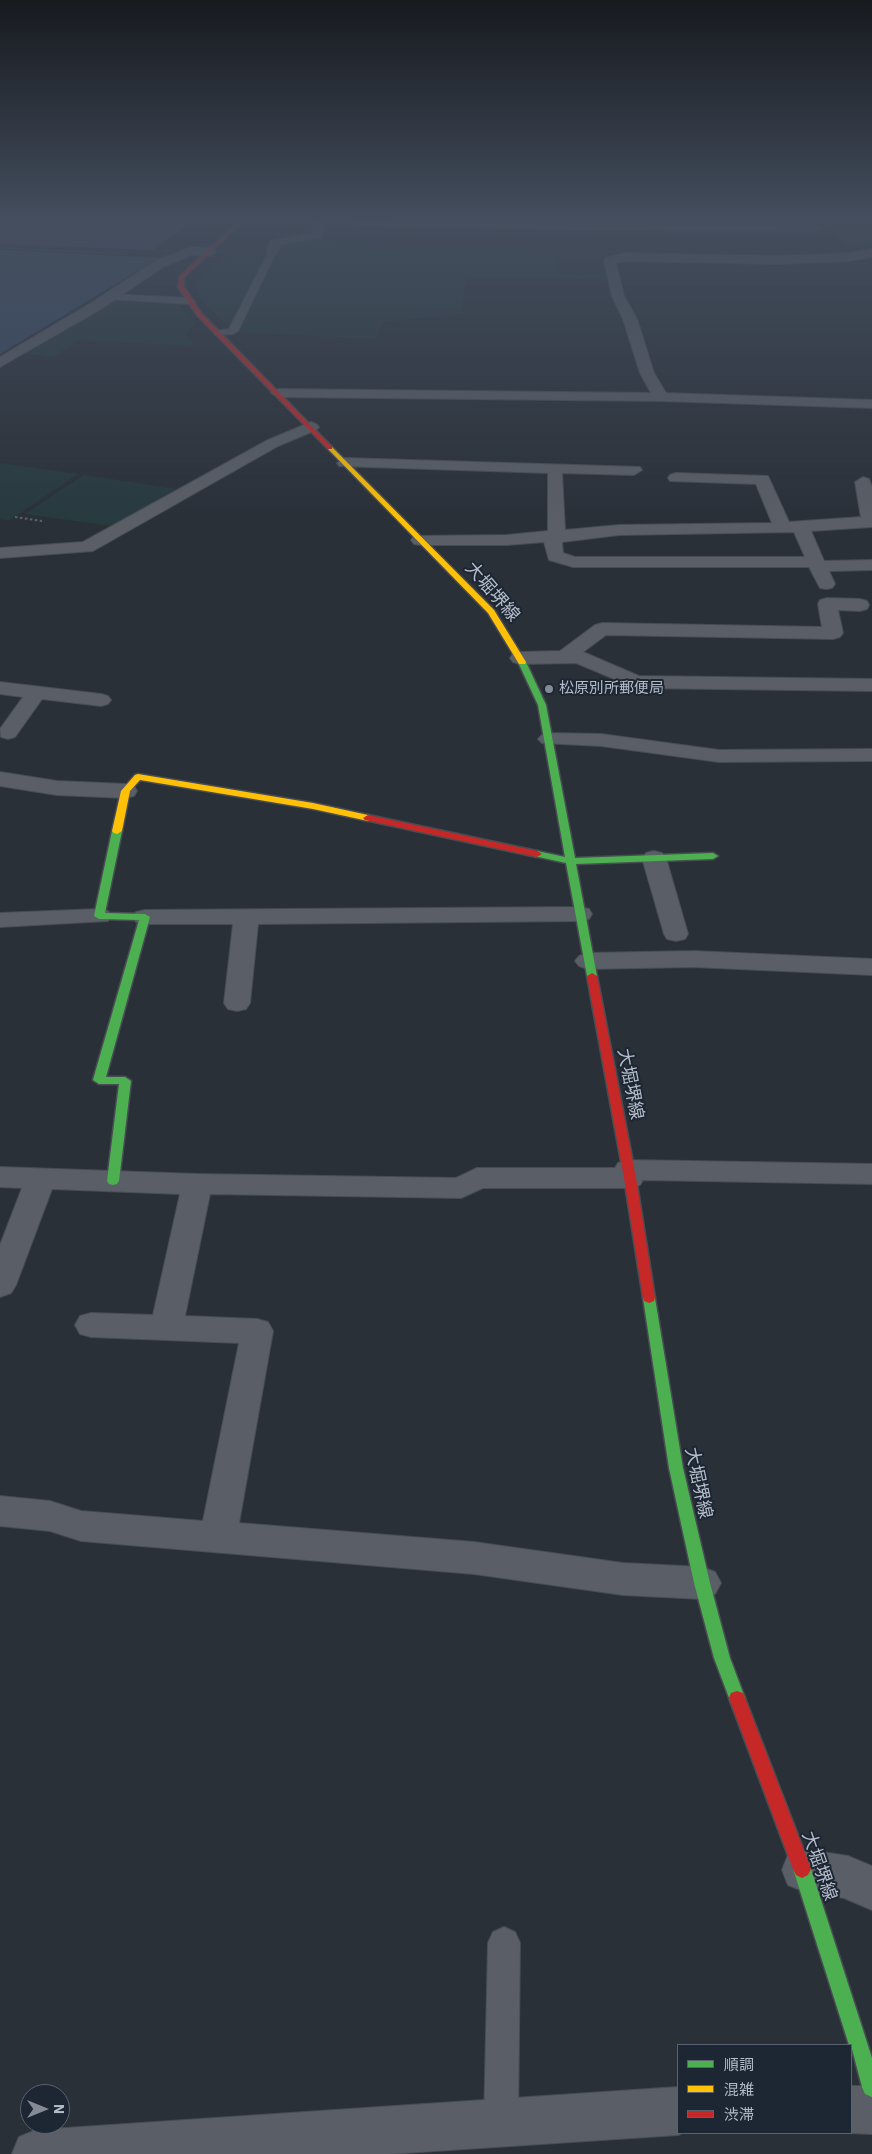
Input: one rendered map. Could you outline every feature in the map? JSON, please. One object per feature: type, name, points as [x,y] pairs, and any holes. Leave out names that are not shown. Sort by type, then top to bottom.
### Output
[{"type":"main road","name":"大堀堺線","points":[[207,323],[491,612],[507,635],[538,695],[549,739],[588,961],[629,1174],[676,1468],[702,1583],[722,1658],[803,1870],[872,2087]]},
{"type":"main road","points":[[113,1181],[125,1081],[98,1080],[145,917],[99,916],[126,790],[138,777],[313,806],[570,861],[713,856]]},
{"type":"street","points":[[0,363],[67,323]]},
{"type":"street","points":[[631,323],[647,374],[660,397]]},
{"type":"street","points":[[278,393],[660,397],[872,404]]},
{"type":"street","points":[[0,552],[87,547],[273,443],[311,427]]},
{"type":"street","points":[[345,463],[634,470]]},
{"type":"street","points":[[555,474],[557,534],[553,542],[554,556],[573,562],[872,565]]},
{"type":"street","points":[[676,478],[762,480],[817,564],[826,584]]},
{"type":"street","points":[[420,540],[507,540],[557,534],[619,530],[792,527],[870,522],[870,510],[863,482]]},
{"type":"street","points":[[566,656],[602,629],[833,633],[827,604],[860,605]]},
{"type":"street","points":[[520,658],[579,657],[636,682],[872,686]]},
{"type":"street","points":[[0,688],[102,700]]},
{"type":"street","points":[[8,733],[36,693]]},
{"type":"street","points":[[549,739],[601,740],[719,756],[872,755]]},
{"type":"street","points":[[0,779],[57,788],[126,790]]},
{"type":"street","points":[[654,858],[676,934]]},
{"type":"street","points":[[145,917],[580,914]]},
{"type":"street","points":[[0,920],[99,916]]},
{"type":"street","points":[[237,1004],[246,916]]},
{"type":"street","points":[[588,961],[693,959],[872,967]]},
{"type":"street","points":[[0,1177],[197,1184],[461,1188],[477,1178],[629,1174],[872,1174]]},
{"type":"street","points":[[0,1285],[41,1178]]},
{"type":"street","points":[[166,1328],[197,1184]]},
{"type":"street","points":[[91,1325],[257,1331],[218,1538]]},
{"type":"street","points":[[0,1512],[50,1516],[81,1526],[474,1558],[623,1579],[702,1583]]},
{"type":"street","points":[[803,1870],[848,1877],[872,1889]]},
{"type":"street","points":[[852,2110],[872,2110]]},
{"type":"street","points":[[36,2154],[677,2111]]},
{"type":"lane","points":[[218,334],[233,331],[237,323]]},
{"type":"lane","points":[[501,2123],[504,1943]]},
{"type":"green space","points":[[77,323],[195,323],[185,335],[195,346],[78,340],[54,357],[24,354]]},
{"type":"green space","points":[[225,323],[383,323],[375,339],[235,332]]},
{"type":"green space","points":[[0,463],[78,474],[9,521],[0,519]]},
{"type":"green space","points":[[84,475],[177,489],[111,526],[25,514]]},
{"type":"water","points":[[0,323],[52,323],[0,354]]},
{"type":"traffic: fast","points":[[522,662],[542,705],[592,976]]},
{"type":"traffic: fast","points":[[113,1181],[125,1081],[99,1080],[145,917],[99,916],[117,831]]},
{"type":"traffic: fast","points":[[537,854],[570,861],[713,856]]},
{"type":"traffic: fast","points":[[649,1298],[676,1468],[702,1583],[722,1658],[737,1698]]},
{"type":"traffic: fast","points":[[802,1869],[872,2087]]},
{"type":"traffic: slow","points":[[330,448],[491,612],[522,662]]},
{"type":"traffic: slow","points":[[117,831],[126,791],[138,777],[313,806],[368,818]]},
{"type":"traffic: jam","points":[[207,323],[330,448]]},
{"type":"traffic: jam","points":[[368,818],[537,854]]},
{"type":"traffic: jam","points":[[592,976],[630,1178],[649,1298]]},
{"type":"traffic: jam","points":[[737,1698],[802,1869]]},
{"type":"place","name":"松原別所郵便局","points":[[549,689]]}]
